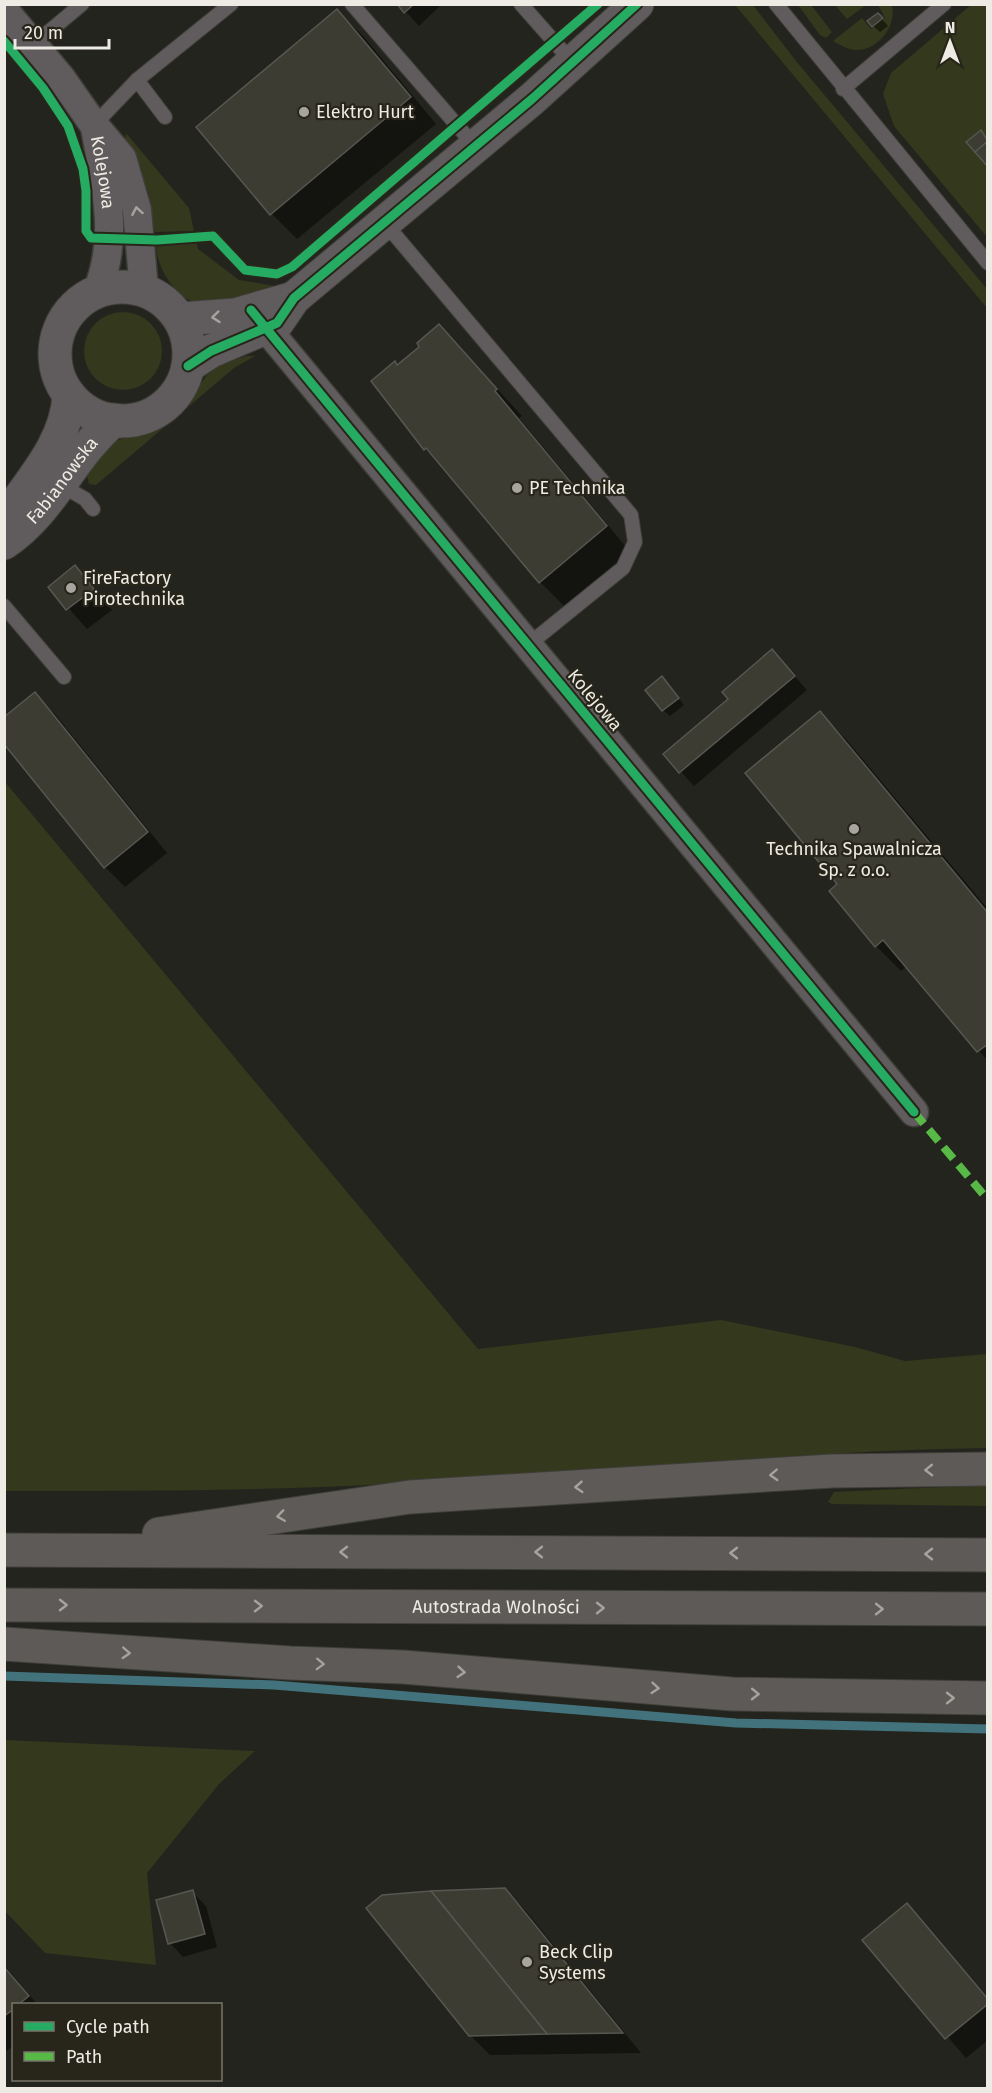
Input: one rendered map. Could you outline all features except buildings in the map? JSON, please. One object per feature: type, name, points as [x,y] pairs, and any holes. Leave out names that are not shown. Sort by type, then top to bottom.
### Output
[{"type":"highway","points":[[51,1550],[410,1497],[832,1471],[987,1469]]},
{"type":"highway","points":[[4,1550],[987,1554]]},
{"type":"highway","name":"Autostrada Wolności","points":[[4,1605],[987,1609]]},
{"type":"highway","points":[[4,1644],[290,1663],[403,1667],[720,1693],[987,1698]]},
{"type":"street","points":[[188,366],[294,298],[573,63],[637,4]]},
{"type":"street","name":"Kolejowa","points":[[4,10],[122,158],[137,210],[144,290]]},
{"type":"street","name":"Kolejowa","points":[[94,125],[110,240],[106,270],[97,292]]},
{"type":"street","points":[[116,287],[144,290],[159,297],[180,319],[189,342],[188,366],[184,381],[164,406],[135,420],[119,421],[91,413],[69,394],[60,379],[55,361],[56,343],[61,325],[71,310],[85,298],[97,292],[116,287]]},
{"type":"street","points":[[180,319],[235,315],[259,319]]},
{"type":"street","name":"Kolejowa","points":[[259,319],[914,1112]]},
{"type":"street","name":"Fabianowska","points":[[4,543],[32,522],[49,479],[69,394]]},
{"type":"street","name":"Fabianowska","points":[[4,520],[114,420],[119,421]]},
{"type":"lane","points":[[33,45],[82,4]]},
{"type":"lane","points":[[94,125],[137,80],[231,4]]},
{"type":"lane","points":[[352,4],[476,146]]},
{"type":"lane","points":[[521,4],[573,63]]},
{"type":"lane","points":[[776,4],[987,263]]},
{"type":"lane","points":[[843,89],[944,4]]},
{"type":"lane","points":[[137,80],[165,117]]},
{"type":"lane","points":[[384,222],[631,515],[634,542],[623,568],[528,645]]},
{"type":"lane","points":[[49,479],[85,499],[93,509]]},
{"type":"lane","points":[[4,606],[64,678]]},
{"type":"green space","points":[[735,5],[753,5],[796,61],[987,289],[987,308]]},
{"type":"green space","points":[[798,5],[811,5],[832,32],[826,38],[820,35]]},
{"type":"green space","points":[[835,5],[866,5],[847,19]]},
{"type":"green space","points":[[878,5],[892,5],[893,13],[889,29],[878,42],[855,50],[833,41],[862,18],[871,29],[885,18]]},
{"type":"green space","points":[[971,5],[987,5],[987,138],[981,130],[967,142],[987,167],[987,237],[894,126],[883,94],[891,73]]},
{"type":"green space","points":[[126,133],[189,208],[194,231],[155,232],[148,190],[145,189],[125,140]]},
{"type":"green space","points":[[196,241],[198,249],[239,280],[275,286],[226,301],[198,303],[190,300],[175,289],[169,281],[160,263],[156,246]]},
{"type":"green space","points":[[123,312],[138,315],[150,324],[159,336],[162,351],[159,366],[150,378],[138,387],[123,390],[108,387],[96,378],[87,366],[84,351],[87,336],[96,324],[108,315]]},
{"type":"green space","points":[[246,356],[255,356],[234,368],[178,415],[207,375],[220,365]]},
{"type":"green space","points":[[175,418],[96,485],[89,484],[87,476],[99,455],[115,441],[153,430]]},
{"type":"green space","points":[[5,782],[478,1349],[721,1320],[855,1347],[905,1361],[987,1354],[987,1448],[769,1457],[355,1486],[205,1490],[5,1491]]},
{"type":"green space","points":[[987,1485],[987,1506],[832,1504],[828,1502],[834,1492]]},
{"type":"green space","points":[[5,1740],[255,1751],[219,1784],[147,1873],[156,1965],[45,1953],[5,1911]]},
{"type":"waterway","points":[[4,1676],[274,1685],[736,1723],[988,1729]]},
{"type":"marked path","points":[[914,1112],[988,1200]]},
{"type":"cycle path","points":[[4,41],[43,88],[68,126],[83,169],[86,191],[86,231],[91,238],[157,240],[213,236],[245,270],[277,274],[292,267],[598,4]]},
{"type":"cycle path","points":[[188,366],[211,351],[277,323],[294,298],[532,99],[637,4]]},
{"type":"cycle path","points":[[251,310],[914,1112]]},
{"type":"place","name":"Elektro Hurt","points":[[304,112]]},
{"type":"place","name":"PE Technika","points":[[517,488]]},
{"type":"place","name":"FireFactory Pirotechnika","points":[[71,588]]},
{"type":"place","name":"Technika Spawalnicza Sp. z o.o.","points":[[854,829]]},
{"type":"place","name":"Beck Clip Systems","points":[[527,1962]]}]
